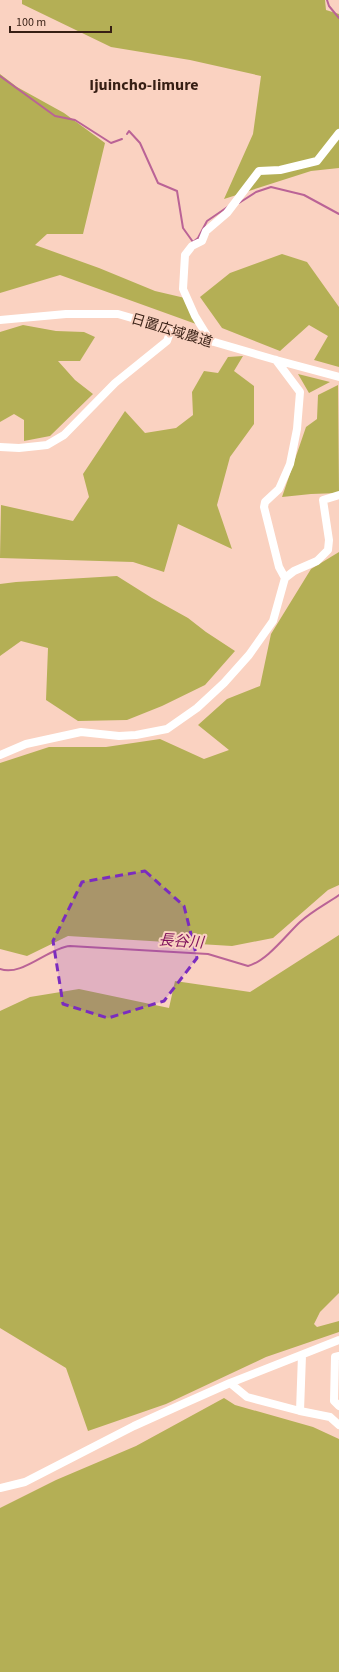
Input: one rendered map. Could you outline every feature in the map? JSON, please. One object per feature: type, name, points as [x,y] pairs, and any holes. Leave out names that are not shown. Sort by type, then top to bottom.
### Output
[{"type":"street","points":[[211,342],[195,316],[183,289],[185,255],[192,246],[202,241],[206,231],[227,213],[259,171],[280,170],[317,161],[339,134]]},
{"type":"street","name":"日置広域農道","points":[[0,320],[66,314],[118,314],[211,342],[339,377]]},
{"type":"street","points":[[0,446],[19,448],[42,446],[64,435],[115,383],[167,341],[172,330]]},
{"type":"street","points":[[276,360],[300,392],[297,429],[290,464],[279,489],[265,502],[264,507],[279,567],[285,578]]},
{"type":"street","points":[[0,755],[26,744],[81,732],[119,736],[136,735],[167,729],[197,708],[224,683],[249,655],[273,621],[285,578],[294,571],[317,561],[328,550],[329,540],[323,500],[339,495]]},
{"type":"street","points":[[0,1488],[25,1482],[134,1426],[230,1383],[339,1340]]},
{"type":"street","points":[[300,1411],[302,1355]]},
{"type":"street","points":[[339,1356],[335,1357],[334,1401],[339,1406]]},
{"type":"street","points":[[230,1383],[247,1397],[330,1417],[339,1425]]},
{"type":"street","points":[[330,1417],[339,1410]]},
{"type":"highlighted area","points":[[145,871],[184,906],[197,958],[164,1001],[108,1018],[63,1004],[53,941],[82,882]]},
{"type":"shaded area","points":[[22,0],[325,0],[326,10],[339,14],[339,168],[311,171],[224,199],[253,134],[261,76],[190,60],[111,47],[22,4]]},
{"type":"shaded area","points":[[0,74],[17,87],[64,113],[105,143],[83,234],[47,234],[35,245],[99,268],[155,291],[185,298],[196,324],[60,275],[0,293]]},
{"type":"shaded area","points":[[282,254],[307,262],[339,307],[339,367],[314,360],[328,336],[309,325],[280,351],[222,328],[200,297],[230,273]]},
{"type":"shaded area","points":[[23,325],[56,331],[84,332],[95,337],[80,361],[58,361],[75,380],[93,394],[50,436],[24,441],[24,420],[14,414],[0,422],[0,332]]},
{"type":"shaded area","points":[[243,356],[234,371],[254,386],[254,424],[230,457],[217,505],[232,549],[178,524],[164,572],[133,562],[0,558],[1,505],[73,521],[89,497],[83,474],[125,411],[145,433],[176,428],[193,415],[192,392],[204,371],[218,373],[228,357]]},
{"type":"shaded area","points":[[298,374],[330,382],[309,393]]},
{"type":"shaded area","points":[[338,385],[339,493],[282,497],[306,427],[317,419],[318,395]]},
{"type":"shaded area","points":[[339,552],[339,885],[328,890],[273,938],[232,946],[68,936],[27,956],[0,949],[0,763],[49,747],[106,747],[160,739],[204,759],[229,750],[198,725],[227,699],[260,686],[271,634],[311,569]]},
{"type":"shaded area","points":[[117,576],[188,618],[235,651],[205,685],[162,706],[127,720],[78,721],[46,700],[48,648],[21,641],[0,656],[0,584]]},
{"type":"shaded area","points":[[339,935],[339,1293],[320,1312],[314,1324],[317,1327],[339,1321],[339,1332],[266,1357],[166,1404],[88,1431],[66,1368],[0,1328],[0,1011],[30,997],[79,989],[169,1008],[175,981],[250,992]]},
{"type":"shaded area","points":[[224,1398],[235,1405],[313,1427],[339,1439],[339,1672],[0,1672],[0,1508],[56,1480],[136,1446]]},
{"type":"waterway","points":[[327,0],[329,6],[339,18]]},
{"type":"waterway","points":[[0,76],[55,116],[75,120],[111,143],[122,139]]},
{"type":"waterway","points":[[127,134],[129,131],[140,143],[158,183],[177,191],[183,228],[193,242],[198,238],[207,221],[229,206]]},
{"type":"waterway","points":[[239,203],[256,192],[271,187],[304,195],[339,214]]},
{"type":"waterway","name":"長谷川","points":[[0,969],[17,969],[62,948],[70,946],[208,954],[248,966],[262,959],[305,918],[339,895]]},
{"type":"district","name":"Ijuincho-Iimure","points":[[144,84]]}]
